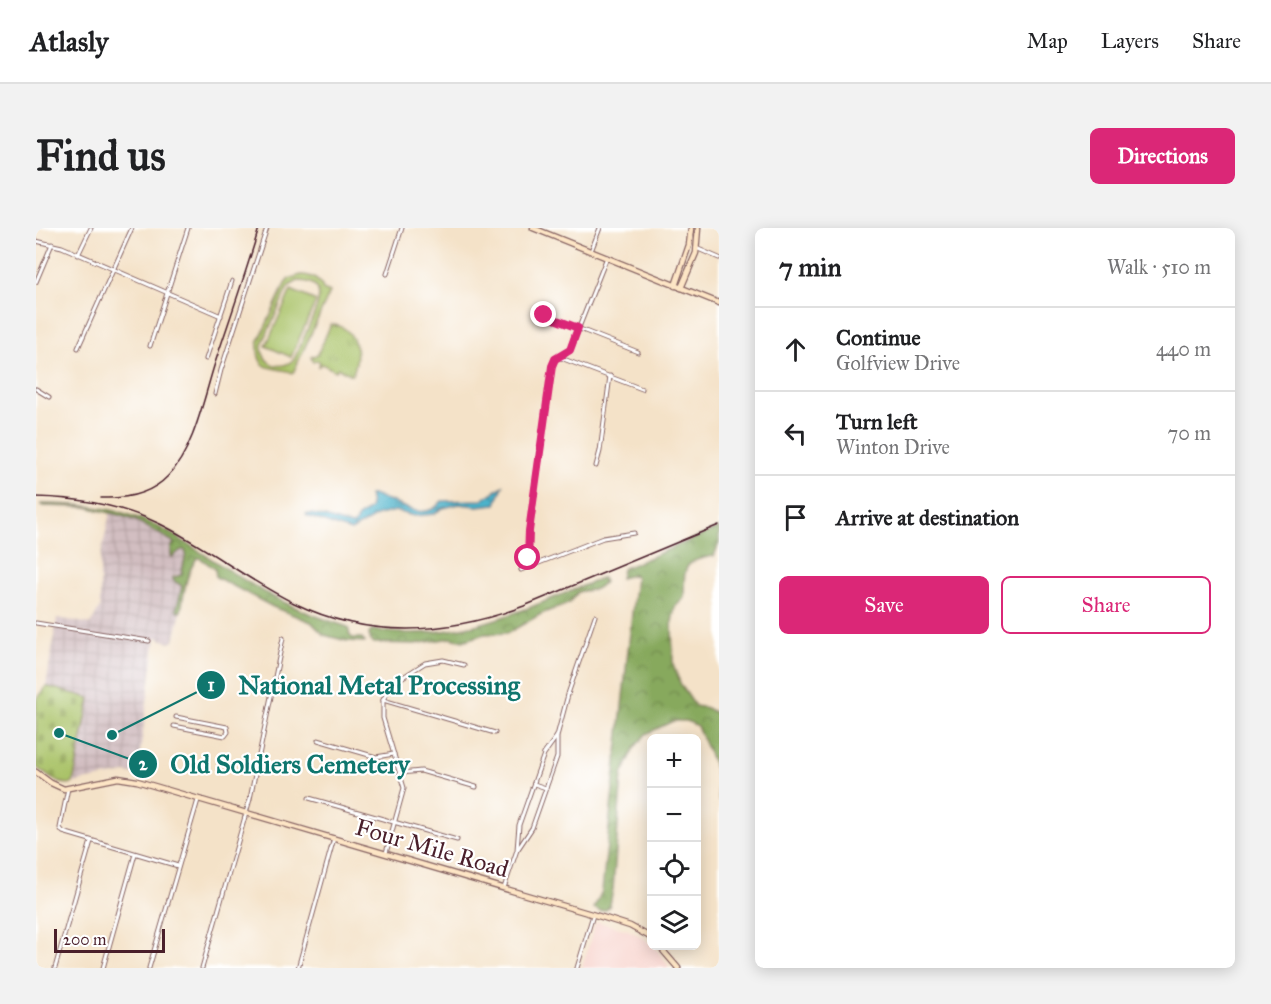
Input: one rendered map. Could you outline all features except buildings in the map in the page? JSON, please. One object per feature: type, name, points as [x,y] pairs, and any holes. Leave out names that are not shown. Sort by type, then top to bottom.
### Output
[{"type":"street","points":[[78,255],[91,228]]},
{"type":"street","points":[[78,348],[132,228]]},
{"type":"street","points":[[150,346],[188,228]]},
{"type":"street","points":[[215,394],[267,228]]},
{"type":"street","points":[[387,274],[402,228]]},
{"type":"street","points":[[533,228],[719,303]]},
{"type":"street","points":[[591,251],[600,228]]},
{"type":"street","points":[[675,286],[686,254],[690,228]]},
{"type":"street","points":[[681,288],[696,248],[698,228]]},
{"type":"street","points":[[36,241],[52,244],[221,316]]},
{"type":"street","points":[[36,282],[52,244]]},
{"type":"street","points":[[696,248],[719,258]]},
{"type":"street","points":[[529,566],[529,531],[553,362],[570,350],[607,257]]},
{"type":"street","points":[[206,359],[232,281]]},
{"type":"street","points":[[537,312],[638,352]]},
{"type":"street","points":[[559,357],[642,389]]},
{"type":"street","points":[[596,466],[610,376]]},
{"type":"street","points":[[36,389],[48,397]]},
{"type":"street","points":[[521,570],[603,538],[634,533]]},
{"type":"street","points":[[517,850],[532,828],[557,758],[557,736],[569,691],[595,616]]},
{"type":"street","points":[[36,623],[149,641]]},
{"type":"street","points":[[202,968],[246,812],[283,638]]},
{"type":"street","points":[[386,853],[404,788],[383,718],[383,700],[392,684],[425,663],[443,660],[464,665]]},
{"type":"street","points":[[383,700],[495,733]]},
{"type":"street","points":[[174,726],[225,736],[228,732],[227,728],[176,717]]},
{"type":"street","points":[[504,888],[517,850],[519,825],[544,754],[557,736]]},
{"type":"street","points":[[318,741],[376,757],[394,754]]},
{"type":"street","points":[[401,773],[421,771],[476,787]]},
{"type":"street","points":[[36,772],[56,786],[68,788],[61,830],[66,834],[178,866]]},
{"type":"street","name":"Four Mile Road","points":[[68,788],[122,778],[593,914],[630,926],[647,936]]},
{"type":"street","points":[[534,784],[546,788]]},
{"type":"street","points":[[309,798],[457,840]]},
{"type":"street","points":[[150,968],[199,799]]},
{"type":"street","points":[[297,968],[334,838]]},
{"type":"street","points":[[55,968],[91,841]]},
{"type":"street","points":[[103,968],[135,853]]},
{"type":"street","points":[[578,968],[593,914]]},
{"type":"street","points":[[663,950],[678,968]]},
{"type":"shaded area","points":[[110,512],[135,520],[172,541],[174,543],[172,557],[182,549],[185,550],[181,575],[173,576],[182,586],[178,606],[179,612],[181,611],[174,641],[170,643],[156,637],[137,775],[125,773],[73,783],[90,698],[46,686],[57,618],[91,624],[100,607],[100,560]]},
{"type":"shaded area","points":[[597,922],[628,930],[640,936],[647,941],[647,950],[657,950],[670,968],[582,968]]},
{"type":"green space","points":[[301,275],[309,276],[318,281],[324,291],[330,292],[293,373],[264,365],[258,353],[258,343],[289,279]],"holes":[[[298,281],[309,282],[315,286],[319,298],[315,313],[294,359],[278,366],[268,362],[262,345],[286,291],[289,286]]]},
{"type":"green space","points":[[291,290],[316,301],[291,357],[266,346]]},
{"type":"green space","points":[[331,324],[345,329],[353,339],[357,357],[352,375],[338,368],[336,371],[322,364],[319,366],[320,362],[317,360],[313,362],[311,357],[318,354]]},
{"type":"green space","points":[[41,504],[92,507],[117,511],[141,519],[185,542],[278,599],[312,615],[348,627],[350,636],[362,638],[365,642],[347,641],[324,635],[311,622],[273,607],[216,577],[215,569],[200,558],[197,558],[190,570],[179,612],[176,610],[182,586],[172,578],[181,575],[185,550],[181,550],[172,557],[171,548],[174,543],[172,541],[135,520],[86,507],[41,506]]},
{"type":"green space","points":[[719,528],[719,543],[714,556],[695,561],[687,568],[684,598],[675,607],[672,622],[673,664],[681,685],[695,706],[707,708],[717,714],[719,802],[714,765],[697,726],[687,721],[673,721],[646,734],[635,747],[622,775],[613,889],[610,905],[606,910],[600,911],[594,908],[602,891],[636,577],[632,575],[620,578],[622,569]]},
{"type":"green space","points":[[602,578],[604,582],[598,588],[578,592],[569,603],[541,614],[508,633],[484,634],[463,641],[451,638],[415,644],[373,643],[370,640],[369,634],[372,630],[403,633],[433,632],[490,621]]},
{"type":"green space","points":[[46,686],[90,698],[73,783],[58,782],[36,767],[36,700]]},
{"type":"water","points":[[503,486],[496,504],[477,506],[459,504],[443,508],[434,514],[414,516],[395,511],[378,515],[351,531],[306,514],[319,515],[354,525],[358,517],[371,506],[369,495],[421,512],[432,509],[442,501],[482,500]]},
{"type":"railway","points":[[101,498],[119,498],[153,488],[168,476],[185,452],[197,423],[259,228]]},
{"type":"railway","points":[[36,497],[84,501],[115,507],[145,517],[177,533],[294,603],[323,615],[380,628],[437,628],[495,616],[719,525]]},
{"type":"place","name":"Old Soldiers Cemetery","points":[[59,733]]},
{"type":"place","name":"National Metal Processing","points":[[112,735]]},
{"type":"route","points":[[528,558],[529,531],[552,366],[555,359],[570,350],[578,328],[544,315]]}]
